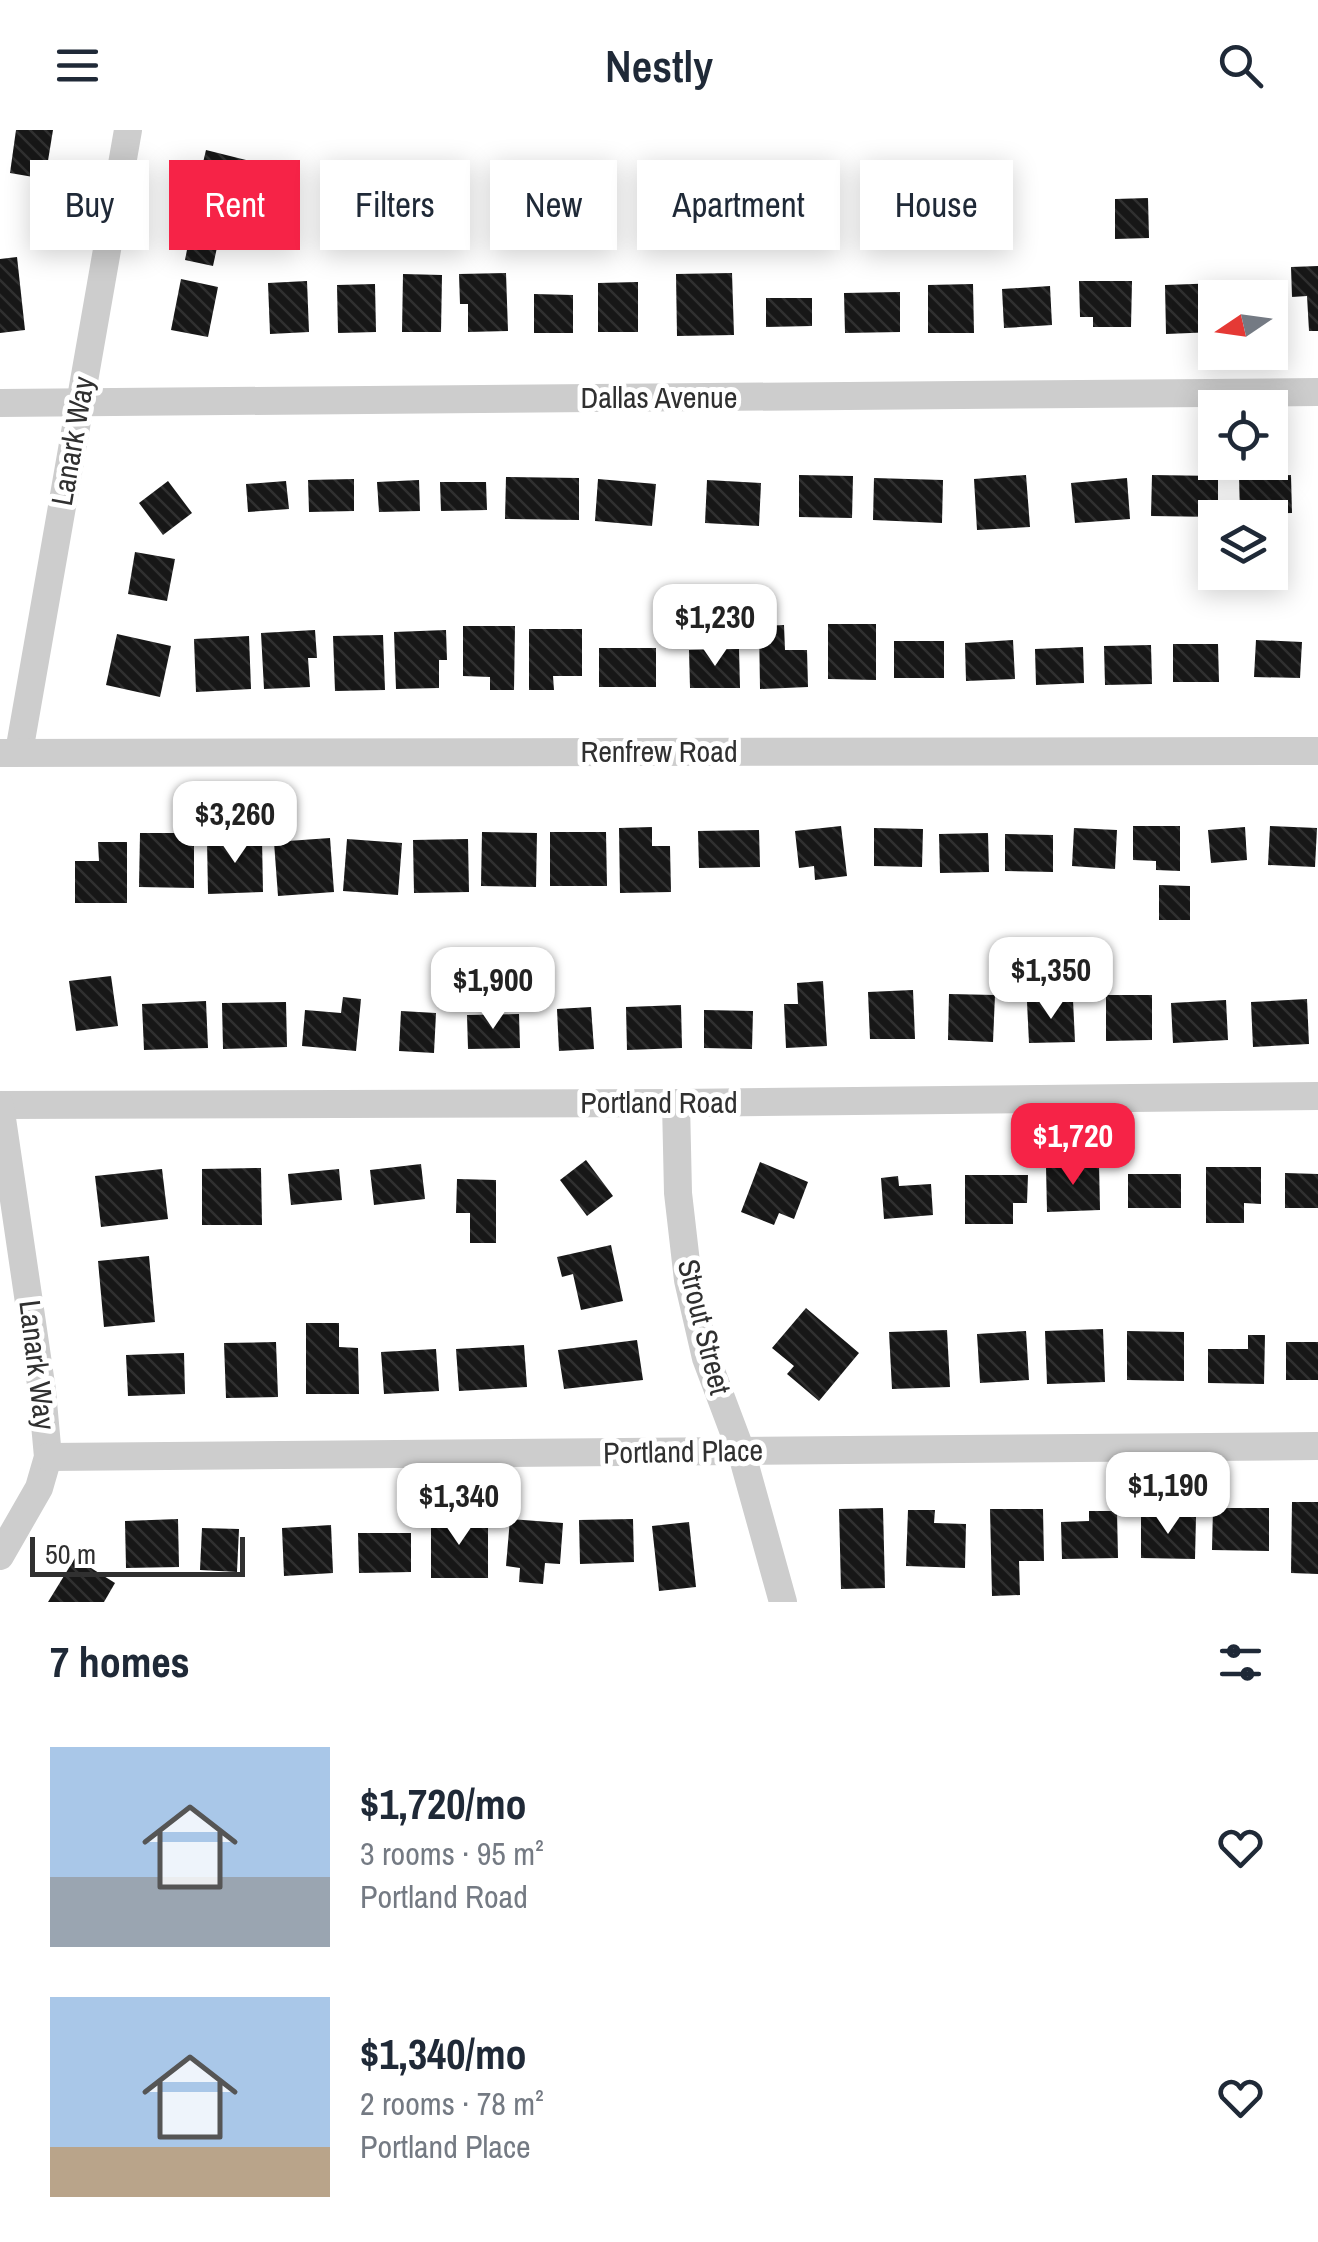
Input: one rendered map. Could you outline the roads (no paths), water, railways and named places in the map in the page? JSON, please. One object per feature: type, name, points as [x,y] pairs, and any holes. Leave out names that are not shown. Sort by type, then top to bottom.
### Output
[{"type":"street","name":"Lanark Way","points":[[10,752],[128,130]]},
{"type":"street","name":"Dallas Avenue","points":[[0,403],[1318,392]]},
{"type":"street","name":"Renfrew Road","points":[[10,752],[1318,751]]},
{"type":"street","name":"Portland Road","points":[[0,1105],[1318,1096]]},
{"type":"street","name":"Strout Street","points":[[676,1103],[678,1193],[688,1280],[706,1358],[741,1452],[783,1602]]},
{"type":"street","name":"Lanark Way","points":[[0,1105],[48,1457],[39,1488],[0,1556]]},
{"type":"street","name":"Portland Place","points":[[48,1457],[1318,1446]]}]
